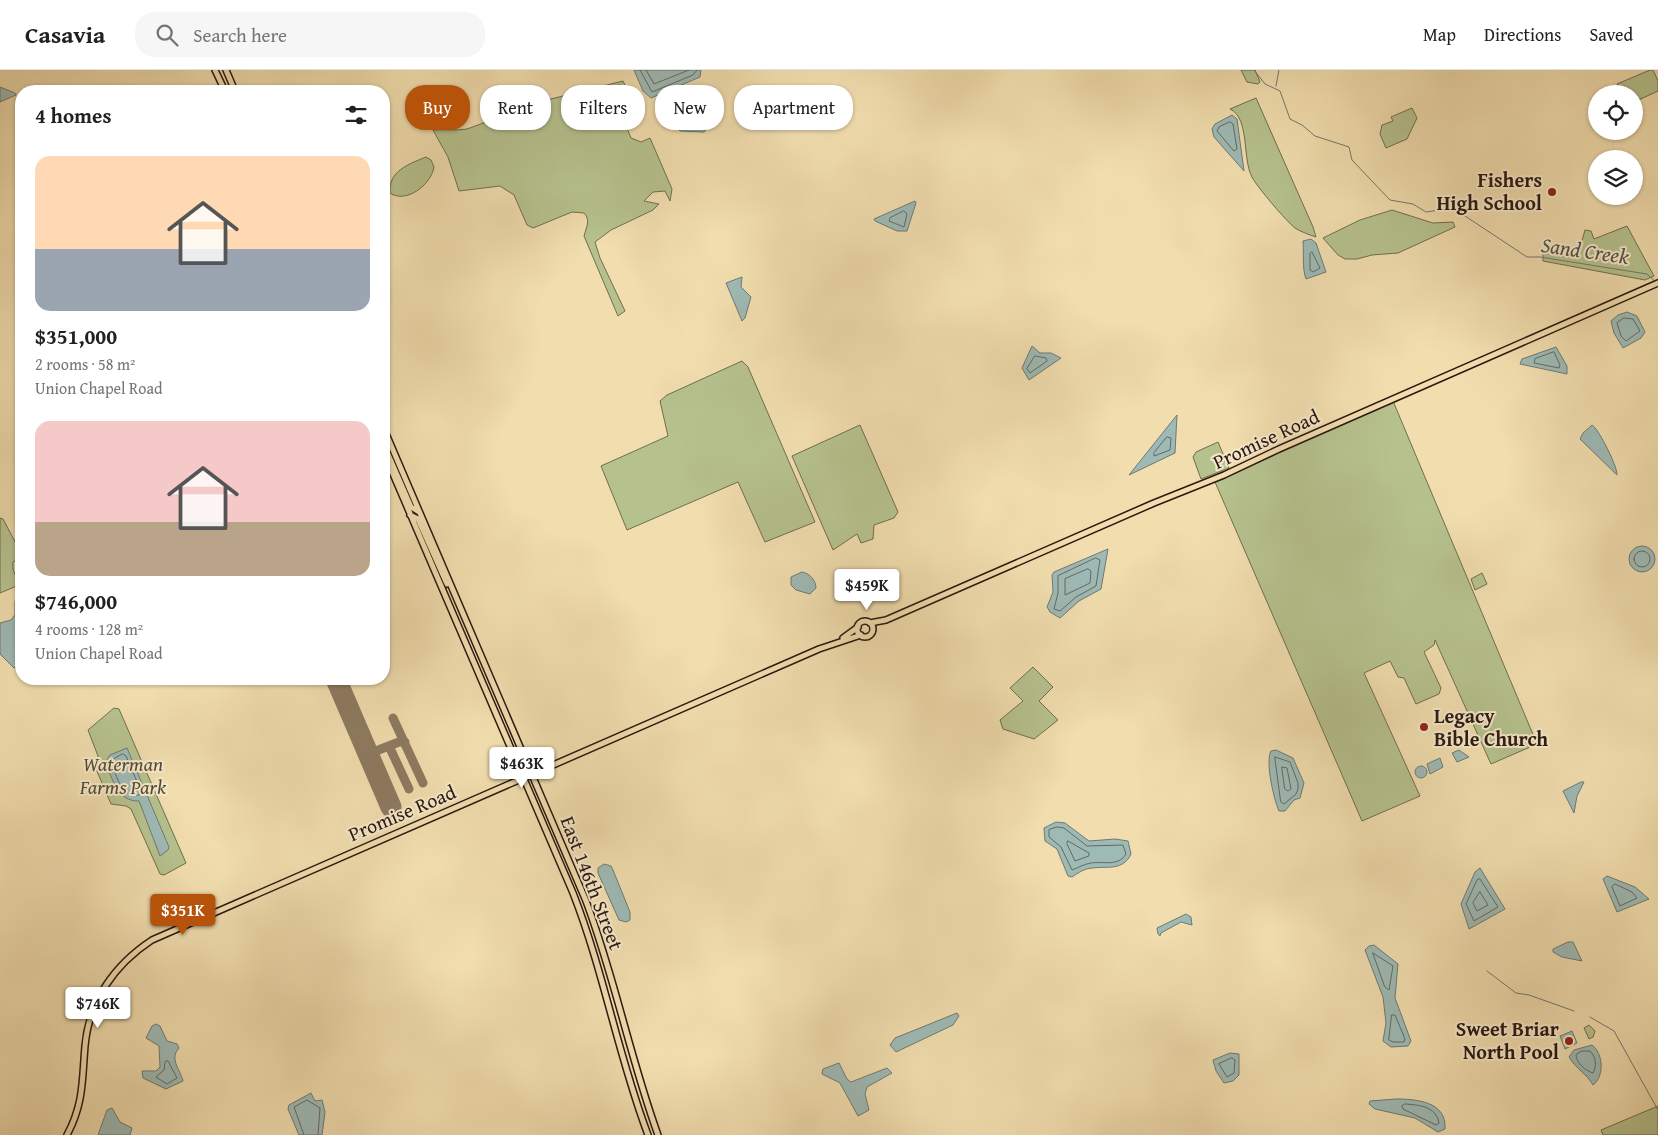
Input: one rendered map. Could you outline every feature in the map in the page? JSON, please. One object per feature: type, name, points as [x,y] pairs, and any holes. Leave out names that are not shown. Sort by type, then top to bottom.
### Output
[{"type":"main road","points":[[215,70],[222,85]]},
{"type":"main road","points":[[226,70],[232,85]]},
{"type":"main road","name":"Promise Road","points":[[870,623],[886,620],[1154,503],[1224,475],[1285,446],[1658,284]]},
{"type":"main road","name":"East 146th Street","points":[[390,443],[579,882],[600,939],[636,1071],[658,1135]]},
{"type":"main road","points":[[390,459],[411,507],[420,512]]},
{"type":"main road","name":"East 146th Street","points":[[390,467],[585,925],[603,980],[626,1072],[648,1135]]},
{"type":"main road","points":[[410,514],[418,519],[441,573],[456,597]]},
{"type":"main road","name":"Promise Road","points":[[872,631],[886,620]]},
{"type":"main road","points":[[862,622],[870,623],[872,631],[866,636],[861,635],[858,627],[862,622]]},
{"type":"main road","name":"Promise Road","points":[[841,640],[858,627]]},
{"type":"main road","name":"Promise Road","points":[[67,1135],[81,1101],[87,1034],[92,1013],[102,991],[124,962],[143,945],[163,934],[523,777],[841,640],[861,635]]},
{"type":"green space","points":[[1241,70],[1255,70],[1260,82],[1258,84],[1247,82]]},
{"type":"green space","points":[[1653,70],[1658,81],[1658,91],[1643,98],[1643,85],[1617,84]]},
{"type":"green space","points":[[623,81],[625,85],[607,85]]},
{"type":"green space","points":[[561,96],[561,130],[628,130],[631,138],[641,142],[650,138],[672,189],[670,201],[665,191],[653,192],[644,201],[659,204],[653,210],[611,230],[595,242],[600,258],[625,311],[618,316],[584,236],[588,221],[584,213],[572,212],[533,228],[527,225],[514,195],[500,186],[459,191],[448,157],[433,130],[470,130],[470,128],[480,124],[480,130],[551,130],[551,99]]},
{"type":"green space","points":[[1256,98],[1316,237],[1295,228],[1279,212],[1252,177],[1247,160],[1243,130],[1236,114],[1230,109]]},
{"type":"green space","points":[[1412,108],[1417,118],[1407,139],[1386,148],[1380,134],[1382,125],[1393,121],[1391,117]]},
{"type":"green space","points":[[426,157],[431,160],[434,167],[432,174],[423,186],[417,191],[403,196],[396,196],[390,193],[392,179],[401,169]]},
{"type":"green space","points":[[1392,210],[1433,223],[1453,222],[1455,227],[1398,253],[1372,255],[1357,259],[1345,259],[1338,255],[1323,238],[1360,220]]},
{"type":"green space","points":[[1627,226],[1654,276],[1645,280],[1543,261],[1543,252],[1545,251],[1574,257],[1577,254],[1585,230],[1591,231],[1594,239]]},
{"type":"green space","points":[[742,361],[748,367],[815,522],[765,542],[738,482],[627,530],[601,466],[668,436],[660,401],[667,395]]},
{"type":"green space","points":[[1393,401],[1537,744],[1491,764],[1435,640],[1434,645],[1424,652],[1441,688],[1439,694],[1416,704],[1404,678],[1398,677],[1390,661],[1364,673],[1420,796],[1362,821],[1215,482]]},
{"type":"green space","points":[[860,425],[898,512],[894,518],[874,525],[873,539],[861,543],[857,534],[833,550],[792,456]]},
{"type":"green space","points":[[1218,442],[1229,468],[1201,479],[1193,457],[1196,452]]},
{"type":"green space","points":[[0,518],[3,519],[15,542],[13,569],[15,587],[0,593]]},
{"type":"green space","points":[[1482,573],[1487,584],[1475,590],[1471,579]]},
{"type":"green space","points":[[1033,667],[1053,687],[1039,701],[1058,720],[1034,739],[1003,729],[1000,720],[1023,701],[1010,688]]},
{"type":"green space","name":"Waterman Farms Park","points":[[114,708],[119,709],[186,863],[164,875],[160,874],[131,809],[126,806],[111,804],[96,769],[98,756],[88,730]]},
{"type":"green space","points":[[1589,1025],[1595,1031],[1593,1037],[1589,1039],[1584,1028]]},
{"type":"green space","points":[[1658,1106],[1658,1135],[1603,1135],[1601,1130]]},
{"type":"water","points":[[634,70],[701,70],[700,77],[681,85],[655,85],[655,96],[651,98],[645,93],[645,85],[640,85]]},
{"type":"water","points":[[0,87],[15,93],[15,95],[0,102]]},
{"type":"water","points":[[1232,115],[1237,119],[1244,171],[1214,137],[1212,129],[1215,124]]},
{"type":"water","points":[[679,130],[706,130],[704,132]]},
{"type":"water","points":[[915,201],[907,231],[897,231],[874,219]]},
{"type":"water","points":[[1311,239],[1316,243],[1326,272],[1306,279],[1303,241]]},
{"type":"water","points":[[742,277],[741,287],[751,297],[745,318],[742,321],[726,283]]},
{"type":"water","points":[[1627,312],[1637,316],[1645,332],[1641,338],[1623,348],[1614,333],[1611,321],[1618,315]]},
{"type":"water","points":[[1032,346],[1040,353],[1051,353],[1061,358],[1029,380],[1022,368]]},
{"type":"water","points":[[1556,347],[1567,366],[1567,374],[1520,364],[1522,359]]},
{"type":"water","points":[[1177,415],[1175,453],[1129,475]]},
{"type":"water","points":[[1592,425],[1608,449],[1617,475],[1580,439],[1583,433]]},
{"type":"water","points":[[1642,546],[1651,550],[1655,559],[1651,568],[1642,572],[1633,568],[1629,559],[1633,550]]},
{"type":"water","points":[[1108,549],[1101,589],[1079,601],[1060,618],[1050,612],[1047,607],[1053,592],[1052,575],[1054,572]]},
{"type":"water","points":[[802,572],[810,575],[815,582],[816,588],[810,594],[796,590],[791,585],[791,577]]},
{"type":"water","points":[[15,615],[14,668],[0,654],[0,623],[11,620]]},
{"type":"water","points":[[127,748],[169,847],[160,856],[139,801],[126,798],[121,794],[105,763],[110,755]]},
{"type":"water","points":[[1276,750],[1293,758],[1304,783],[1300,798],[1294,800],[1285,811],[1279,811],[1271,781],[1269,756],[1271,751]]},
{"type":"water","points":[[1459,750],[1469,757],[1457,762],[1452,753]]},
{"type":"water","points":[[1440,758],[1443,767],[1430,774],[1427,764]]},
{"type":"water","points":[[1421,766],[1427,772],[1421,778],[1415,772]]},
{"type":"water","points":[[1584,782],[1577,796],[1574,813],[1563,791]]},
{"type":"water","points":[[1056,822],[1065,823],[1089,841],[1115,839],[1128,841],[1131,854],[1124,863],[1115,867],[1090,868],[1072,877],[1068,876],[1057,849],[1045,841],[1044,828]]},
{"type":"water","points":[[604,864],[611,866],[630,912],[630,920],[626,922],[619,920],[598,873],[598,868]]},
{"type":"water","points":[[1480,868],[1505,909],[1469,929],[1461,904],[1475,872]]},
{"type":"water","points":[[1607,876],[1635,887],[1649,899],[1617,912],[1603,879]]},
{"type":"water","points":[[1186,914],[1191,917],[1192,925],[1181,922],[1161,933],[1160,936],[1158,934],[1157,928]]},
{"type":"water","points":[[1568,942],[1573,942],[1582,961],[1562,957],[1553,952],[1553,949]]},
{"type":"water","points":[[1374,945],[1398,964],[1395,998],[1411,1041],[1408,1046],[1391,1047],[1383,1041],[1386,1023],[1383,997],[1365,950],[1369,946]]},
{"type":"water","points":[[957,1013],[959,1016],[953,1025],[896,1052],[890,1045],[895,1038]]},
{"type":"water","points":[[156,1024],[160,1026],[167,1041],[177,1044],[179,1048],[176,1052],[175,1060],[183,1081],[166,1089],[143,1078],[142,1071],[156,1071],[160,1067],[159,1046],[146,1038],[152,1026]]},
{"type":"water","name":"Sweet Briar North Pool","points":[[1572,1031],[1577,1043],[1565,1049],[1560,1036]]},
{"type":"water","points":[[1592,1045],[1598,1053],[1601,1065],[1597,1081],[1593,1085],[1569,1057],[1574,1050]]},
{"type":"water","points":[[1230,1053],[1239,1054],[1239,1075],[1233,1081],[1224,1083],[1216,1071],[1213,1060]]},
{"type":"water","points":[[839,1063],[847,1079],[851,1082],[887,1068],[892,1073],[867,1087],[865,1094],[869,1110],[858,1116],[840,1083],[822,1074],[823,1069]]},
{"type":"water","points":[[311,1093],[315,1101],[322,1100],[325,1112],[322,1135],[299,1135],[288,1109],[289,1105]]},
{"type":"water","points":[[1396,1099],[1420,1101],[1435,1107],[1441,1112],[1445,1129],[1438,1132],[1415,1118],[1375,1109],[1369,1104],[1370,1101]]},
{"type":"water","points":[[112,1108],[120,1122],[132,1128],[130,1135],[98,1135],[107,1110]]},
{"type":"waterway","name":"Sand Creek","points":[[1254,70],[1265,84],[1280,91],[1290,119],[1302,125],[1315,136],[1349,147],[1352,160],[1390,200],[1413,204],[1426,212],[1453,208],[1527,257],[1540,257],[1647,274],[1657,283]]},
{"type":"waterway","points":[[1276,86],[1279,70]]},
{"type":"waterway","points":[[1487,971],[1516,993],[1529,995],[1574,1011]]},
{"type":"waterway","points":[[1590,1017],[1614,1031],[1658,1110]]},
{"type":"taxiway","points":[[393,718],[423,783]]},
{"type":"taxiway","points":[[368,754],[399,742],[405,742]]},
{"type":"taxiway","points":[[389,746],[409,789]]},
{"type":"runway","points":[[339,685],[391,807]]},
{"type":"place","name":"Fishers High School","points":[[1552,192]]},
{"type":"place","name":"Legacy Bible Church","points":[[1424,727]]},
{"type":"place","name":"Sweet Briar North Pool","points":[[1569,1041]]}]
